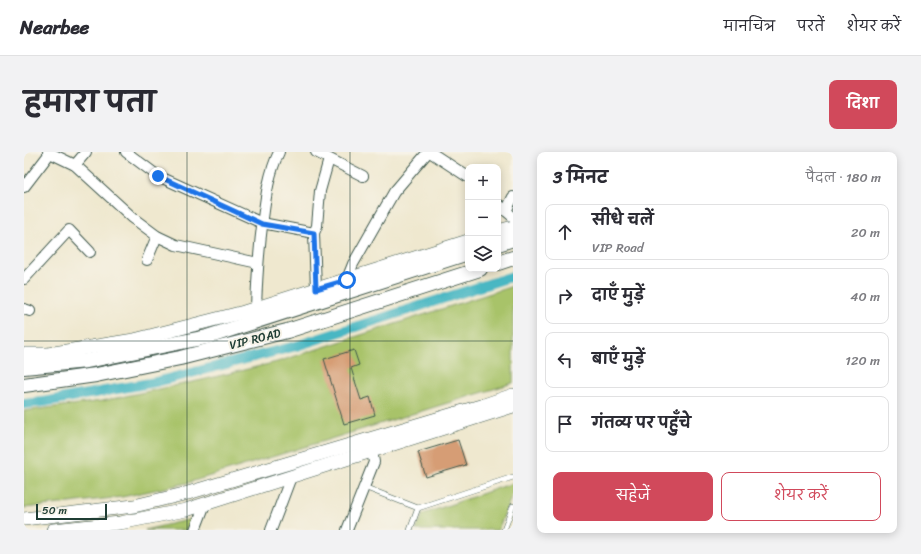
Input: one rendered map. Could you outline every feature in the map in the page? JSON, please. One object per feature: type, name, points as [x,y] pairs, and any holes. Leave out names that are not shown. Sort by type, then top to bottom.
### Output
[{"type":"main road","points":[[501,243],[513,239]]},
{"type":"main road","name":"VIP ROAD","points":[[24,367],[87,361],[207,337],[465,254]]},
{"type":"main road","points":[[501,262],[513,258]]},
{"type":"main road","name":"VIP ROAD","points":[[24,385],[96,375],[188,356],[287,331],[471,272]]},
{"type":"street","points":[[75,165],[86,152]]},
{"type":"street","points":[[126,152],[158,176],[262,224],[314,233]]},
{"type":"street","points":[[256,308],[258,263],[266,191],[274,163],[279,152]]},
{"type":"street","points":[[316,152],[363,176]]},
{"type":"street","points":[[347,280],[353,264],[394,192],[429,152],[465,175]]},
{"type":"street","points":[[24,187],[49,153],[75,165],[133,218],[158,236],[176,245],[258,263]]},
{"type":"street","points":[[316,289],[314,233],[317,226],[320,191],[329,159]]},
{"type":"street","points":[[506,211],[513,197]]},
{"type":"street","points":[[501,230],[513,227]]},
{"type":"street","points":[[24,279],[69,230],[90,252]]},
{"type":"street","points":[[146,260],[158,236]]},
{"type":"street","points":[[24,354],[48,354],[134,340],[244,312],[465,242]]},
{"type":"street","points":[[24,519],[134,506],[188,492],[484,405],[513,395]]},
{"type":"street","points":[[55,530],[120,523],[186,510],[513,406]]},
{"type":"street","points":[[347,530],[374,462],[372,451]]},
{"type":"street","points":[[271,530],[291,476]]},
{"type":"street","points":[[195,530],[205,504]]},
{"type":"lane","points":[[364,487],[418,508],[513,477]]},
{"type":"lane","points":[[504,530],[513,506]]},
{"type":"lane","points":[[410,530],[418,508]]},
{"type":"green space","points":[[513,286],[513,383],[187,483],[122,497],[24,508],[24,411],[102,401],[202,380],[277,362]]},
{"type":"green space","points":[[513,483],[513,493],[498,530],[416,530],[423,514]]},
{"type":"green space","points":[[191,519],[187,530],[145,530]]},
{"type":"building","points":[[354,350],[359,365],[351,368],[361,400],[370,397],[375,415],[344,424],[324,359]]},
{"type":"building","points":[[458,440],[466,465],[426,477],[418,452]]},
{"type":"waterway","points":[[24,404],[156,382],[296,346],[513,276]]},
{"type":"route","points":[[158,176],[262,224],[314,233],[316,289],[347,280]]}]
